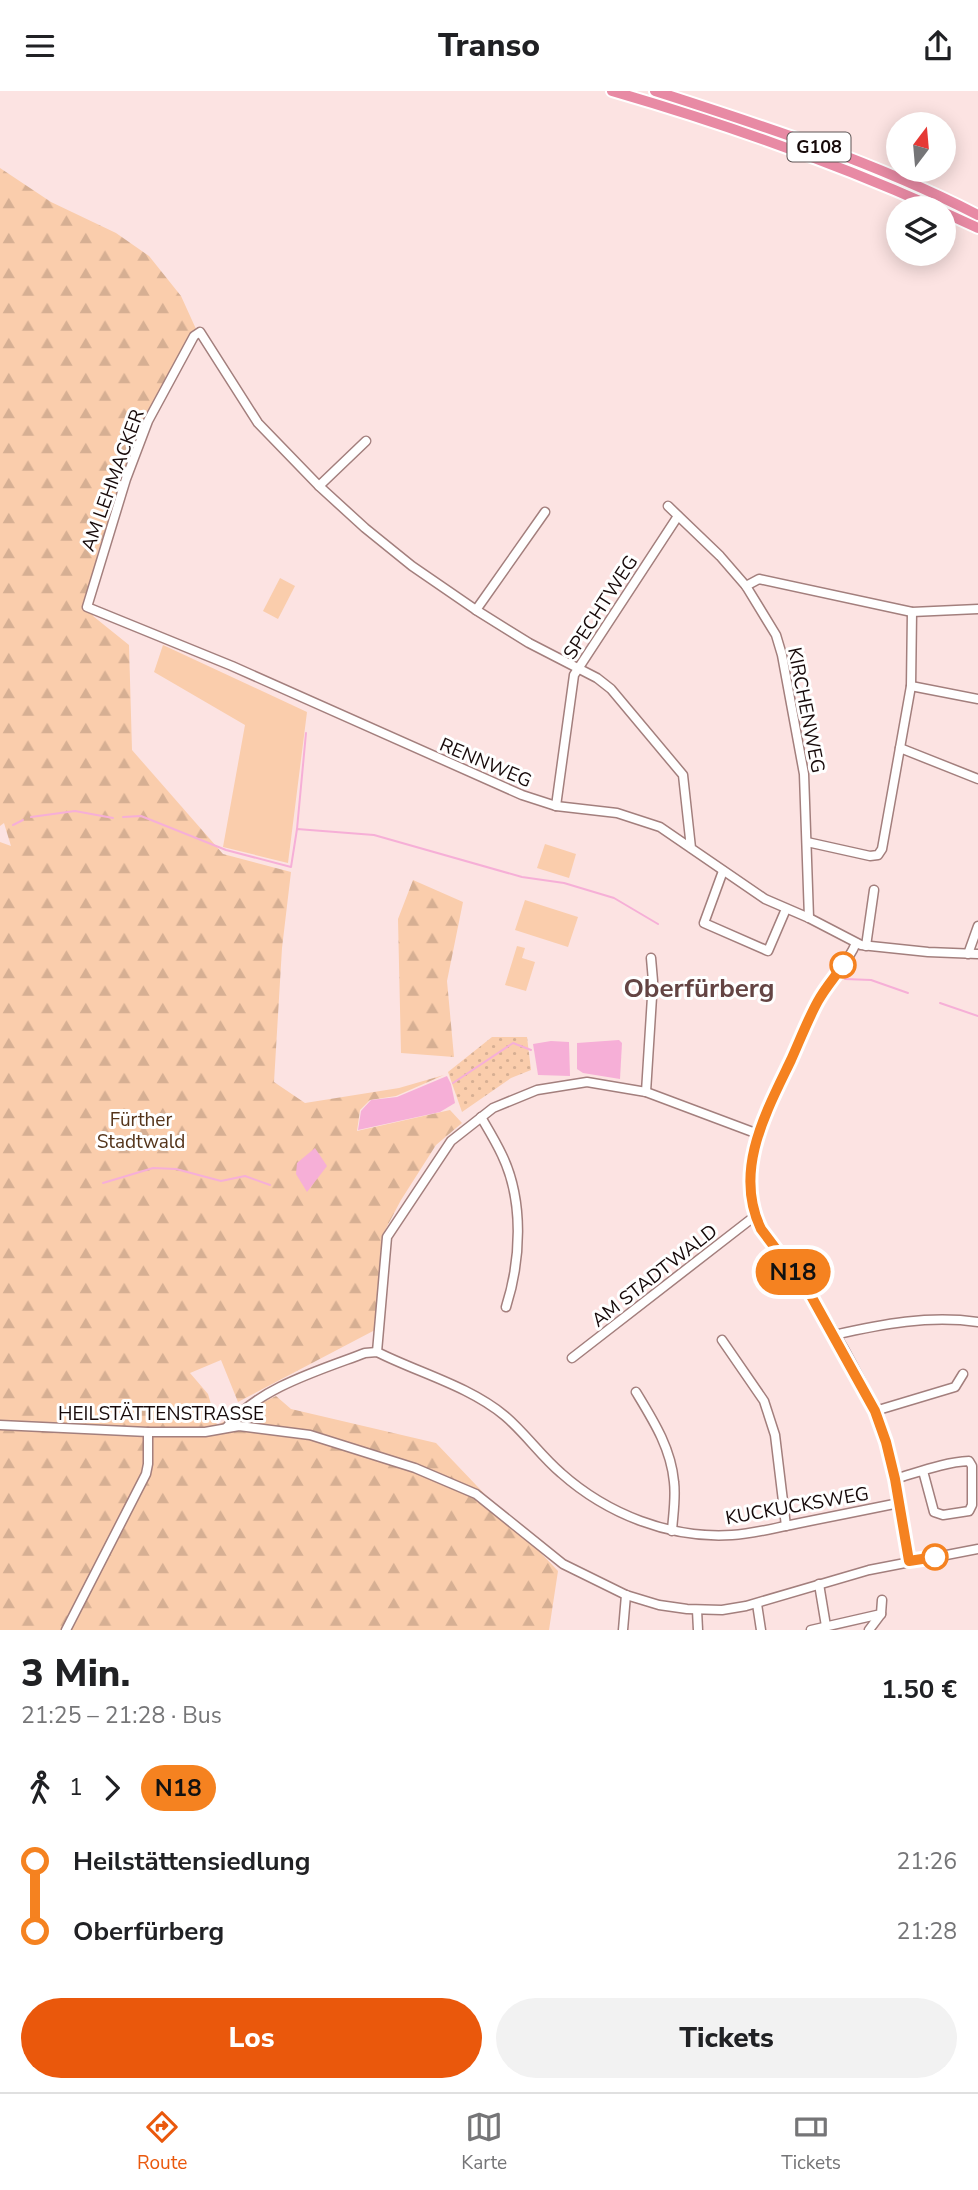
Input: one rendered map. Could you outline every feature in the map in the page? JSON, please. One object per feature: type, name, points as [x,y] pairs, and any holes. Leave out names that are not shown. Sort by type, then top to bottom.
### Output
[{"type":"highway","name":"G108","points":[[612,91],[807,155],[907,196]]},
{"type":"highway","name":"G108","points":[[655,91],[836,153],[978,215]]},
{"type":"highway","points":[[956,218],[978,228]]},
{"type":"street","name":"AM LEHMACKER","points":[[88,607],[125,479],[148,421],[194,336],[200,332],[258,423],[319,486]]},
{"type":"street","points":[[366,441],[319,486],[412,566],[529,643],[597,678],[611,689],[683,775],[691,848]]},
{"type":"street","name":"KIRCHENWEG","points":[[668,506],[720,556],[746,586],[776,635],[804,774],[810,918]]},
{"type":"street","points":[[476,610],[545,512]]},
{"type":"street","name":"SPECHTWEG","points":[[556,806],[572,683],[578,668],[678,516]]},
{"type":"street","points":[[746,586],[759,579],[912,613],[978,609]]},
{"type":"street","name":"RENNWEG","points":[[88,607],[232,666],[522,795],[556,806],[617,813],[660,827],[765,898],[856,943],[928,953],[973,954],[978,926]]},
{"type":"street","points":[[807,842],[870,856],[878,855],[884,845],[911,686],[912,613]]},
{"type":"street","points":[[911,686],[978,699]]},
{"type":"street","points":[[900,748],[978,779]]},
{"type":"street","points":[[723,871],[704,923],[768,951],[786,909]]},
{"type":"street","points":[[866,946],[874,890]]},
{"type":"street","points":[[856,943],[817,1003],[758,1133],[751,1167],[751,1195],[755,1216],[768,1241],[810,1294],[875,1411],[895,1479],[909,1561]]},
{"type":"street","points":[[646,1092],[653,981],[650,958]]},
{"type":"street","points":[[228,1427],[241,1411],[293,1381],[365,1353],[377,1352],[387,1237],[451,1141],[481,1117],[515,1098],[570,1083],[595,1083],[646,1092],[758,1133]]},
{"type":"street","points":[[481,1117],[503,1156],[516,1203],[515,1270],[506,1307]]},
{"type":"street","name":"AM STADTWALD","points":[[572,1358],[755,1216]]},
{"type":"street","points":[[834,1335],[915,1319],[978,1322]]},
{"type":"street","points":[[722,1340],[746,1371],[764,1401],[775,1435],[786,1526]]},
{"type":"street","name":"KUCKUCKSWEG","points":[[377,1352],[487,1404],[505,1416],[560,1473],[581,1489],[619,1512],[672,1531],[732,1535],[899,1503]]},
{"type":"street","points":[[875,1411],[955,1387],[963,1374]]},
{"type":"street","points":[[636,1392],[658,1427],[669,1455],[674,1483],[672,1531]]},
{"type":"street","name":"HEILSTÄTTENSTRASSE","points":[[0,1425],[148,1432],[205,1432],[228,1427],[262,1427],[310,1435],[415,1468],[476,1494],[563,1564],[626,1595],[659,1605],[696,1610],[722,1610],[757,1604],[819,1584],[909,1561],[978,1549]]},
{"type":"street","points":[[66,1630],[146,1473],[148,1432]]},
{"type":"street","points":[[895,1479],[923,1471],[969,1461],[972,1466],[972,1505],[969,1511],[943,1514],[934,1512],[923,1471]]},
{"type":"street","points":[[819,1584],[826,1626]]},
{"type":"street","points":[[623,1630],[626,1595]]},
{"type":"street","points":[[868,1630],[881,1614],[882,1600]]},
{"type":"street","points":[[757,1604],[761,1630]]},
{"type":"street","points":[[696,1610],[698,1630]]},
{"type":"street","points":[[811,1630],[881,1614]]},
{"type":"street","points":[[864,1618],[868,1630]]},
{"type":"green space","name":"Fürther Stadtwald","points":[[0,168],[51,202],[116,233],[149,256],[181,296],[196,329],[141,431],[122,477],[97,555],[93,616],[129,645],[132,750],[223,854],[291,872],[282,948],[274,1082],[305,1103],[399,1088],[444,1075],[396,1096],[370,1100],[360,1110],[357,1131],[450,1110],[462,1123],[436,1145],[382,1236],[375,1330],[238,1402],[221,1360],[190,1373],[208,1394],[217,1425],[276,1396],[291,1409],[436,1443],[558,1571],[549,1630],[0,1630],[0,842],[11,846],[4,823],[0,826]]},
{"type":"green space","points":[[280,578],[295,586],[278,619],[263,611]]},
{"type":"green space","points":[[163,645],[307,712],[288,863],[223,847],[245,725],[154,672]]},
{"type":"green space","points":[[545,844],[576,854],[569,878],[537,868]]},
{"type":"green space","points":[[413,880],[463,902],[447,981],[454,1057],[401,1053],[398,919]]},
{"type":"green space","points":[[525,900],[578,917],[568,947],[515,930]]},
{"type":"green space","points":[[517,946],[525,948],[522,958],[535,962],[526,991],[505,985]]},
{"type":"green space","points":[[492,1037],[527,1037],[531,1070],[511,1078],[462,1112],[448,1072]]},
{"type":"shaded area","points":[[619,1040],[622,1043],[620,1079],[583,1073],[577,1069],[577,1043]]},
{"type":"shaded area","points":[[569,1042],[570,1076],[538,1075],[533,1044]]},
{"type":"shaded area","points":[[447,1076],[455,1103],[440,1112],[358,1130],[361,1111],[371,1100],[397,1097]]},
{"type":"shaded area","points":[[315,1148],[327,1166],[307,1192],[296,1174],[297,1163]]},
{"type":"waterway","points":[[297,829],[306,733]]},
{"type":"waterway","points":[[31,817],[75,811],[113,818]]},
{"type":"waterway","points":[[123,817],[141,816],[226,850],[291,867],[297,829],[374,835],[522,877],[564,883],[614,898],[658,924]]},
{"type":"waterway","points":[[13,825],[23,820]]},
{"type":"waterway","points":[[845,979],[871,980],[908,993]]},
{"type":"waterway","points":[[940,1003],[978,1016]]},
{"type":"waterway","points":[[453,1083],[513,1043],[531,1050]]},
{"type":"waterway","points":[[103,1183],[153,1168],[176,1169],[221,1181],[245,1176],[270,1185]]},
{"type":"bus line","name":"N18","points":[[843,965],[822,993],[767,1110],[753,1150],[751,1195],[761,1229],[810,1294],[875,1411],[895,1479],[909,1561],[935,1557]]},
{"type":"district","name":"Oberfürberg","points":[[699,988]]}]
